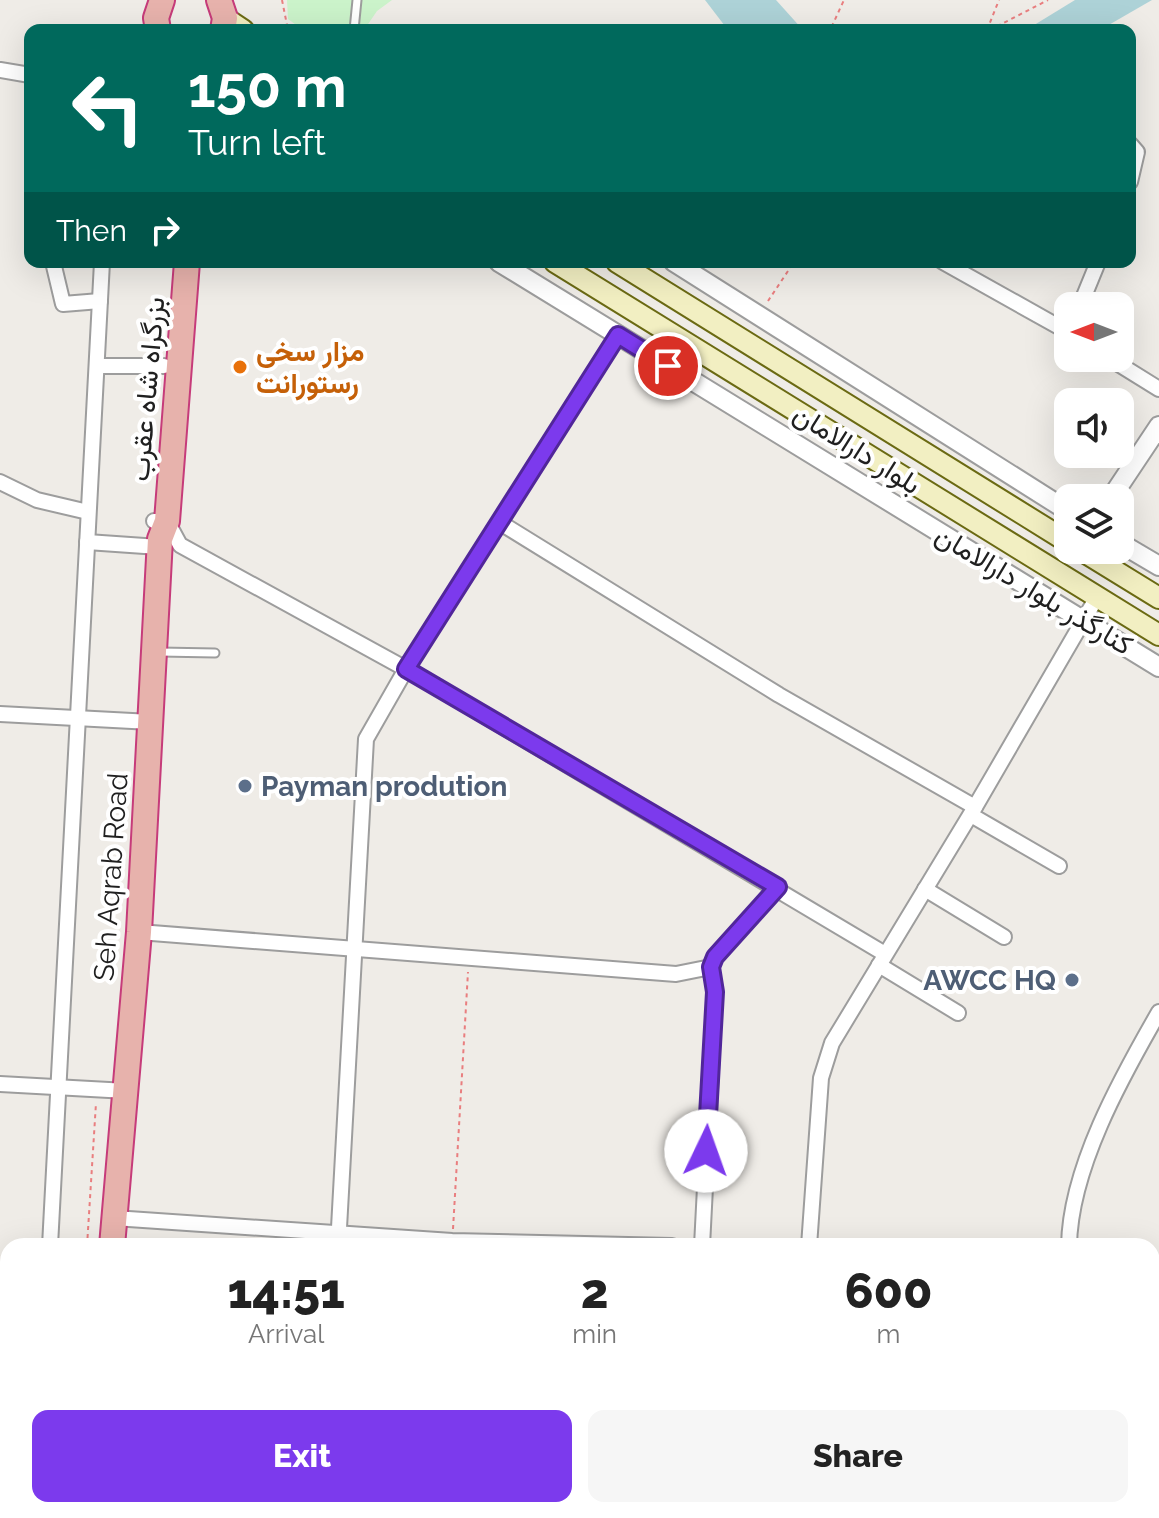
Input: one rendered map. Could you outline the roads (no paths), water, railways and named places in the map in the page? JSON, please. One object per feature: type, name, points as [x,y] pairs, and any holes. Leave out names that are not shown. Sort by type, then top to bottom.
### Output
[{"type":"highway","points":[[157,24],[162,0]]},
{"type":"highway","name":"Seh Aqrab Road","points":[[113,1238],[139,932],[171,268]]},
{"type":"highway","name":"بزرگراه شاه عقرب","points":[[160,532],[186,268]]},
{"type":"main road","name":"بلوار دارالامان","points":[[565,268],[1159,635]]},
{"type":"main road","name":"بلوار دارالامان","points":[[627,268],[1054,533]]},
{"type":"main road","points":[[1104,564],[1159,598]]},
{"type":"street","points":[[0,70],[24,74]]},
{"type":"street","points":[[54,268],[63,304],[100,301]]},
{"type":"street","points":[[51,1238],[102,268]]},
{"type":"street","name":"کنارگذر بلوار دارالامان","points":[[509,268],[1159,667]]},
{"type":"street","points":[[683,268],[1054,502]]},
{"type":"street","points":[[954,268],[1054,324]]},
{"type":"street","points":[[1086,292],[1096,268]]},
{"type":"street","points":[[339,1238],[366,739],[406,669],[618,335]]},
{"type":"street","points":[[97,366],[164,366]]},
{"type":"street","points":[[1132,372],[1159,389]]},
{"type":"street","points":[[1120,484],[1159,426]]},
{"type":"street","points":[[0,482],[37,500],[88,512]]},
{"type":"street","points":[[499,522],[1059,866]]},
{"type":"street","points":[[87,542],[160,532],[406,669],[778,887],[958,1013]]},
{"type":"street","points":[[1134,551],[1159,566]]},
{"type":"street","points":[[810,1238],[821,1078],[832,1043],[973,811],[1097,597]]},
{"type":"street","points":[[0,714],[151,722]]},
{"type":"street","points":[[702,1238],[715,992],[711,967],[715,957],[778,887]]},
{"type":"street","points":[[925,889],[1004,937]]},
{"type":"street","points":[[139,932],[676,974],[711,967]]},
{"type":"street","points":[[1069,1238],[1069,1219],[1110,1097],[1159,1012]]},
{"type":"street","points":[[0,1084],[127,1091]]},
{"type":"street","points":[[114,1218],[319,1238]]},
{"type":"lane","points":[[355,24],[357,0]]},
{"type":"lane","points":[[154,652],[215,653]]},
{"type":"water","points":[[705,0],[776,0],[798,24],[723,24]]},
{"type":"water","points":[[1075,0],[1152,0],[1110,24],[1036,24]]},
{"type":"place","name":"مزار سخی رستورانت","points":[[240,367]]},
{"type":"place","name":"Payman prodution","points":[[245,786]]},
{"type":"place","name":"AWCC HQ","points":[[1072,980]]}]
